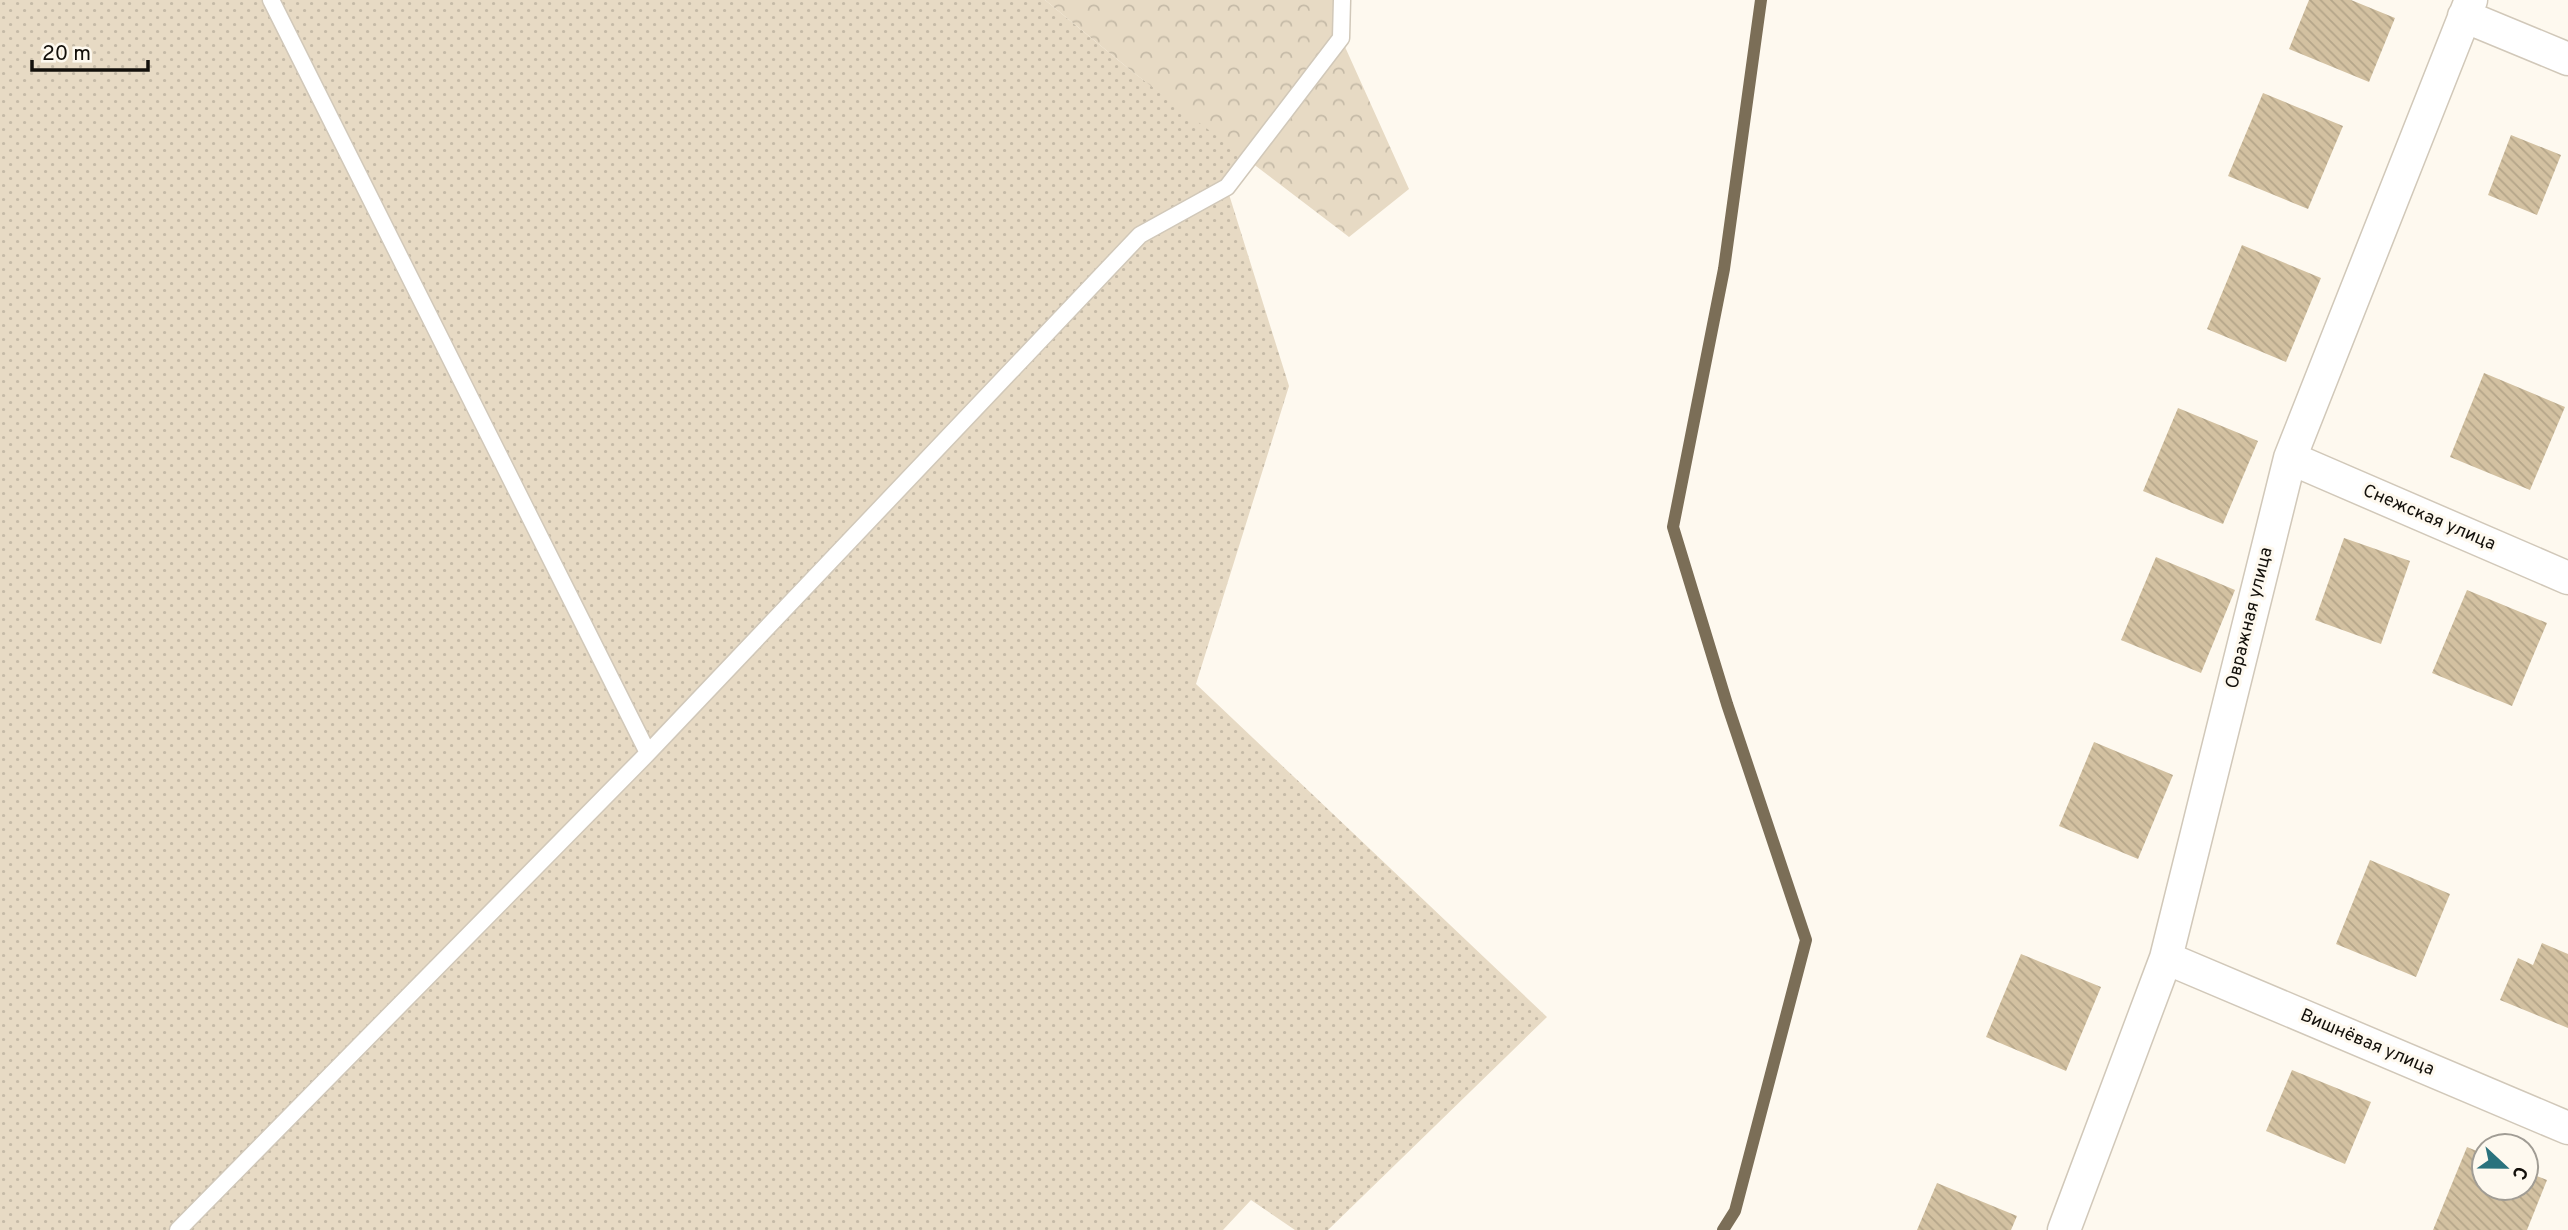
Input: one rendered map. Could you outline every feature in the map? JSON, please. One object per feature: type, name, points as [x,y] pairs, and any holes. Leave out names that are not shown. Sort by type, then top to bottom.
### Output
[{"type":"street","points":[[2467,8],[2568,59]]},
{"type":"street","name":"Овражная улица","points":[[2064,1230],[2166,958],[2290,458],[2467,8]]},
{"type":"street","name":"Снежская улица","points":[[2290,458],[2568,578]]},
{"type":"street","name":"Вишнёвая улица","points":[[2166,958],[2568,1128]]},
{"type":"lane","points":[[271,0],[648,753]]},
{"type":"lane","points":[[178,1230],[648,753],[1140,235],[1227,187],[1341,38],[1342,0]]},
{"type":"green space","points":[[0,0],[1045,0],[1134,73],[1250,158],[1227,188],[1289,386],[1196,684],[1547,1017],[1328,1230],[1295,1230],[1251,1200],[1223,1230],[0,1230]]},
{"type":"green space","points":[[1045,0],[1342,0],[1341,38],[1409,189],[1349,237],[1134,73]]},
{"type":"building","points":[[2309,0],[2351,0],[2395,18],[2369,82],[2289,49]]},
{"type":"building","points":[[2263,93],[2343,126],[2308,209],[2228,176]]},
{"type":"building","points":[[2511,135],[2561,155],[2537,215],[2488,195]]},
{"type":"building","points":[[2242,245],[2321,278],[2286,362],[2207,329]]},
{"type":"building","points":[[2484,373],[2565,407],[2530,490],[2450,457]]},
{"type":"building","points":[[2178,408],[2258,441],[2223,524],[2143,491]]},
{"type":"building","points":[[2344,538],[2410,561],[2381,644],[2315,620]]},
{"type":"building","points":[[2156,557],[2235,590],[2201,673],[2121,640]]},
{"type":"building","points":[[2467,590],[2547,623],[2512,706],[2432,673]]},
{"type":"building","points":[[2094,742],[2173,775],[2138,859],[2059,826]]},
{"type":"building","points":[[2370,860],[2450,894],[2416,977],[2336,944]]},
{"type":"building","points":[[2542,943],[2568,954],[2568,1028],[2500,1000],[2518,958],[2533,965]]},
{"type":"building","points":[[2021,954],[2101,987],[2066,1071],[1986,1037]]},
{"type":"building","points":[[2292,1070],[2371,1102],[2345,1164],[2266,1131]]},
{"type":"building","points":[[2467,1147],[2470,1148],[2470,1202],[2538,1202],[2527,1230],[2433,1230]]},
{"type":"building","points":[[2540,1177],[2547,1180],[2540,1198]]},
{"type":"building","points":[[1937,1183],[2017,1216],[2011,1230],[1917,1230]]},
{"type":"waterway","points":[[1723,1230],[1735,1211],[1806,940],[1727,704],[1673,527],[1724,269],[1761,0]]}]
